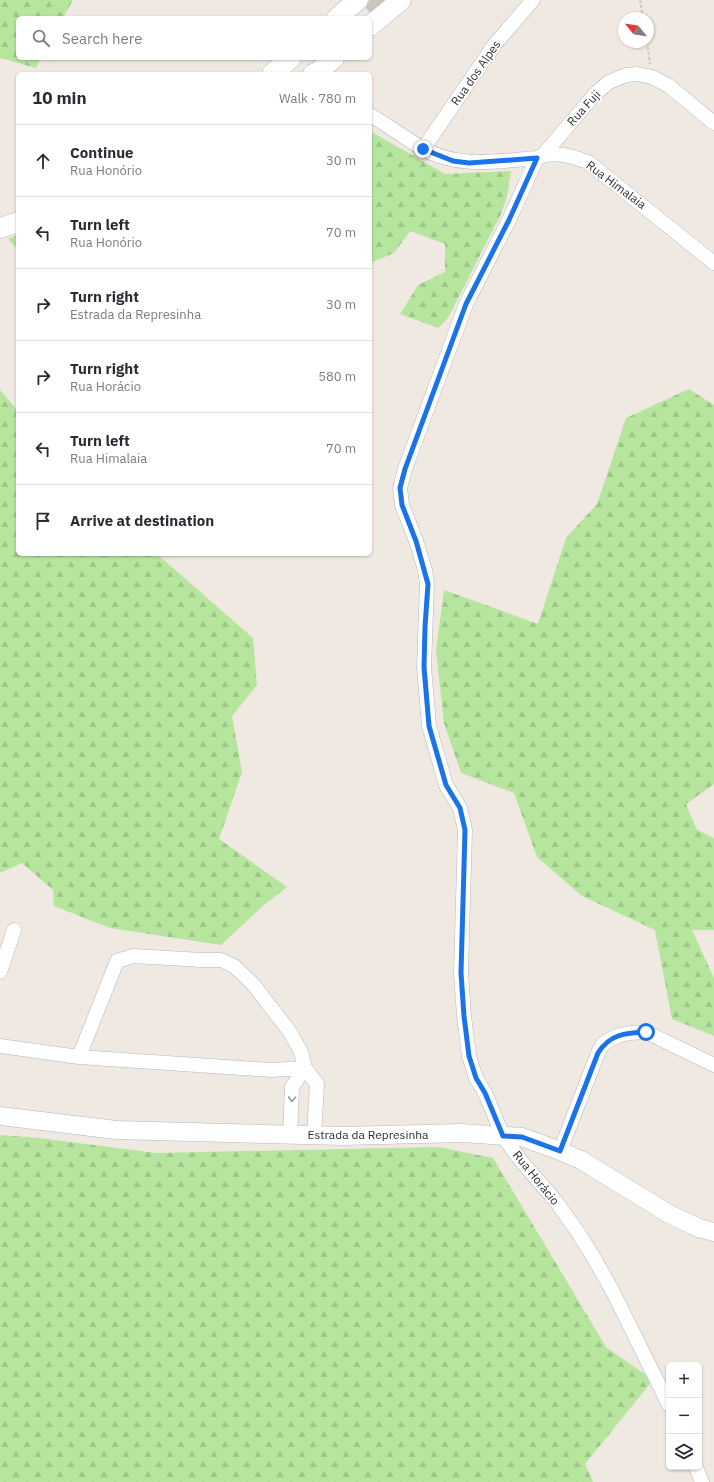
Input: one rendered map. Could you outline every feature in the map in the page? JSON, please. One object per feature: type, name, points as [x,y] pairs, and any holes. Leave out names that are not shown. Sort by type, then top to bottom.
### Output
[{"type":"main road","points":[[339,16],[358,0]]},
{"type":"main road","points":[[372,24],[401,0]]},
{"type":"main road","points":[[274,72],[289,60]]},
{"type":"main road","points":[[317,70],[331,60]]},
{"type":"main road","points":[[0,228],[16,223]]},
{"type":"street","name":"Rua dos Alpes","points":[[423,149],[495,44],[533,0]]},
{"type":"street","name":"Rua Fuji","points":[[540,156],[596,93],[608,82],[626,75],[637,74],[652,77],[669,86],[714,123]]},
{"type":"street","name":"Rua Himalaia","points":[[372,116],[423,149],[453,161],[469,163],[540,156],[572,156],[588,162],[714,263]]},
{"type":"street","name":"Rua Horácio","points":[[540,156],[466,304],[405,469],[400,488],[402,505],[416,541],[428,584],[424,667],[429,726],[446,785],[460,808],[465,830],[461,973],[469,1056],[476,1078],[485,1093],[503,1136],[555,1200],[577,1230],[616,1299],[666,1399]]},
{"type":"street","points":[[0,972],[14,930]]},
{"type":"street","points":[[80,1057],[117,961],[132,956],[221,960],[234,966],[253,984],[290,1032],[301,1052],[305,1068],[317,1084],[314,1135]]},
{"type":"street","points":[[560,1151],[598,1053],[604,1044],[611,1039],[630,1032],[646,1032],[714,1065]]},
{"type":"street","points":[[0,1046],[80,1057],[271,1070],[305,1068]]},
{"type":"street","points":[[290,1135],[292,1087],[305,1068]]},
{"type":"street","name":"Estrada da Represinha","points":[[0,1116],[116,1130],[342,1136],[461,1133],[522,1137],[582,1160],[669,1214],[699,1228],[714,1232]]},
{"type":"street","points":[[697,1470],[702,1482]]},
{"type":"path","points":[[640,0],[642,12]]},
{"type":"path","points":[[648,48],[652,77]]},
{"type":"green space","points":[[0,0],[73,0],[64,16],[16,16],[16,60],[40,60],[36,68],[0,58]]},
{"type":"green space","points":[[372,132],[445,174],[511,171],[507,196],[501,214],[448,318],[438,328],[400,314],[418,285],[445,272],[445,244],[410,231],[394,253],[372,262]]},
{"type":"green space","points":[[16,236],[16,248],[8,239]]},
{"type":"green space","points":[[689,389],[714,405],[714,784],[686,804],[697,830],[714,838],[714,930],[692,930],[714,978],[714,1036],[672,1019],[655,930],[582,896],[537,857],[514,793],[461,773],[444,723],[436,650],[444,590],[538,624],[566,538],[597,504],[626,418]]},
{"type":"green space","points":[[0,390],[16,409],[16,556],[159,556],[253,638],[257,685],[232,716],[242,772],[219,839],[287,887],[264,905],[221,945],[110,928],[54,906],[53,890],[22,863],[0,873]]},
{"type":"green space","points":[[0,1135],[39,1138],[156,1153],[438,1147],[493,1158],[606,1347],[653,1380],[585,1464],[593,1482],[0,1482]]},
{"type":"building","points":[[371,0],[386,0],[371,14],[365,6]]},
{"type":"route","points":[[423,149],[453,161],[469,163],[537,158],[509,220],[466,304],[405,469],[400,488],[402,505],[416,541],[428,584],[424,667],[429,726],[441,771],[446,785],[460,808],[465,830],[461,973],[469,1056],[476,1078],[485,1093],[503,1136],[522,1137],[560,1151],[598,1053],[604,1044],[611,1039],[630,1032],[646,1032]]}]
